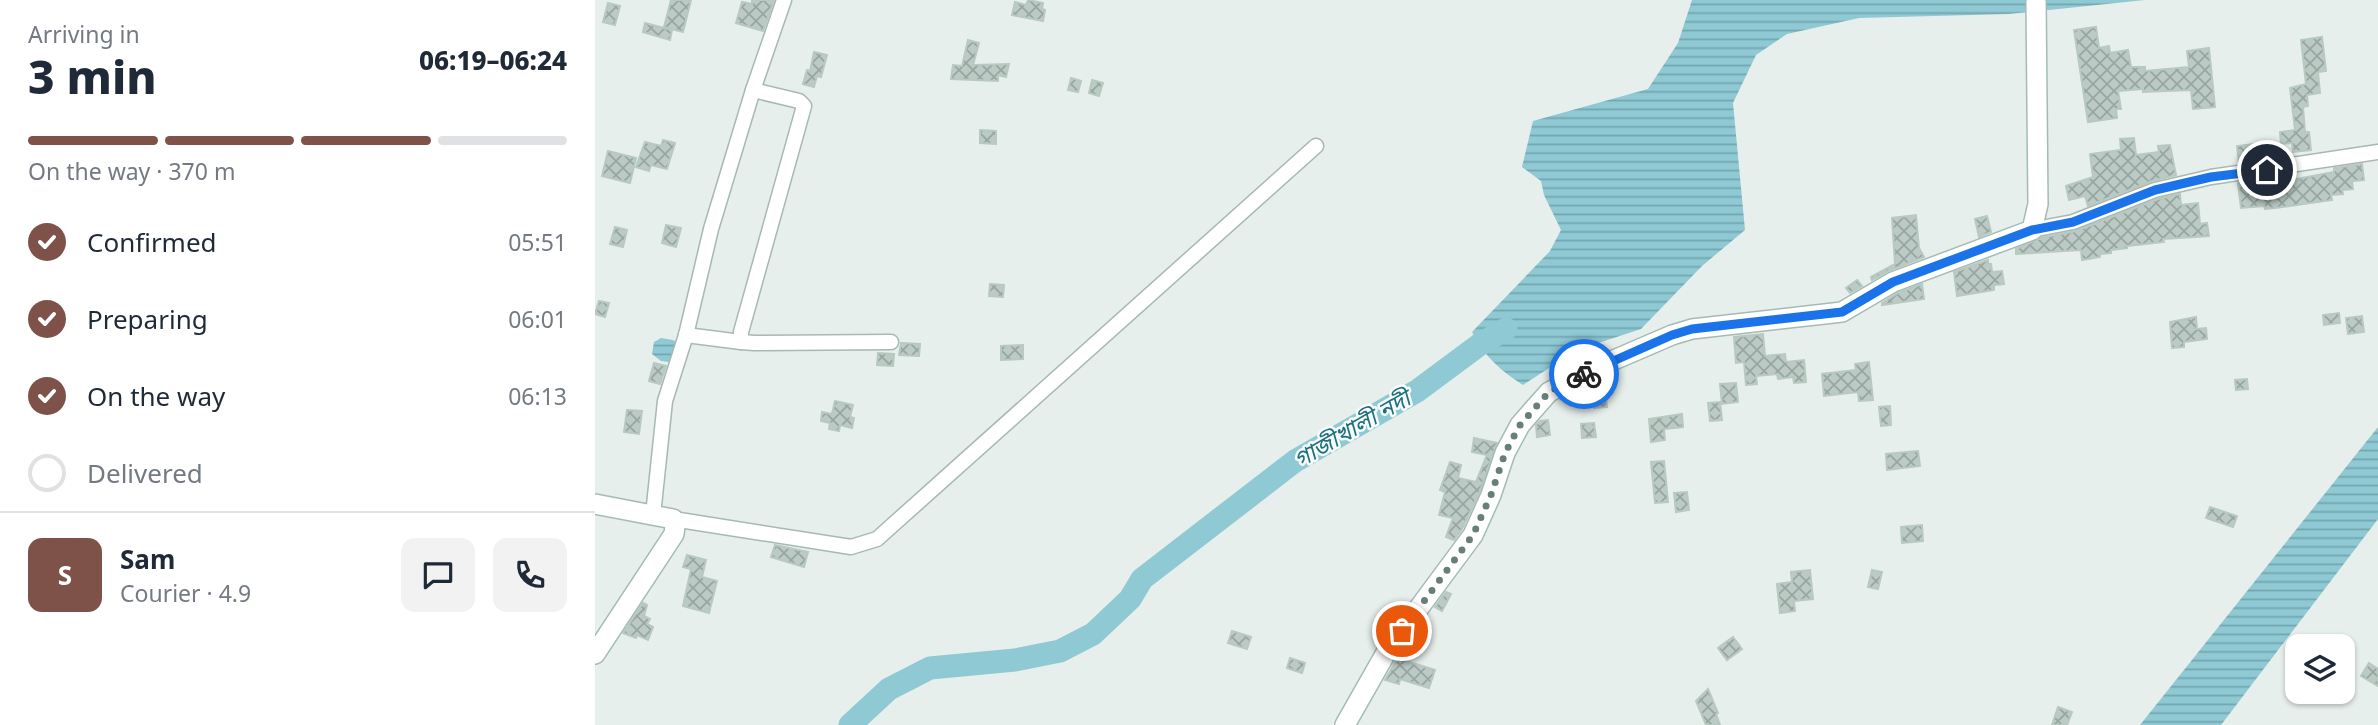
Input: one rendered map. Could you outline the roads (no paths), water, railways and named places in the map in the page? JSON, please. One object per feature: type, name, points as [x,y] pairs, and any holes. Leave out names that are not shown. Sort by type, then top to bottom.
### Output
[{"type":"street","points":[[663,517],[665,401],[686,335],[711,229],[753,90],[785,0]]},
{"type":"street","points":[[2032,230],[2038,204],[2036,0]]},
{"type":"street","points":[[741,342],[741,332],[804,106],[799,101],[753,90]]},
{"type":"street","points":[[595,504],[851,547],[877,539],[1316,146]]},
{"type":"street","points":[[1345,725],[1387,651],[1473,535],[1491,495],[1505,453],[1520,425],[1549,392],[1600,366],[1692,329],[1842,312],[1893,282],[2032,230],[2073,222],[2155,190],[2211,177],[2378,152]]},
{"type":"street","points":[[686,335],[741,342],[891,342]]},
{"type":"street","points":[[595,654],[674,534],[675,526],[663,517]]},
{"type":"water","points":[[1692,0],[2145,0],[2009,14],[1859,18],[1787,34],[1756,55],[1733,103],[1745,230],[1702,266],[1641,329],[1577,350],[1523,385],[1494,362],[1472,332],[1550,251],[1561,230],[1544,195],[1541,181],[1522,167],[1533,121],[1648,89],[1678,43]]},
{"type":"water","points":[[661,338],[677,343],[670,362],[661,361],[652,354],[654,342]]},
{"type":"water","points":[[2378,427],[2378,519],[2290,634],[2285,634],[2285,641],[2221,725],[2140,725]]},
{"type":"waterway","name":"গাজীখালী নদী","points":[[850,725],[889,689],[930,668],[1015,660],[1060,651],[1093,634],[1130,599],[1142,579],[1295,461],[1417,391],[1479,345],[1506,329]]}]
